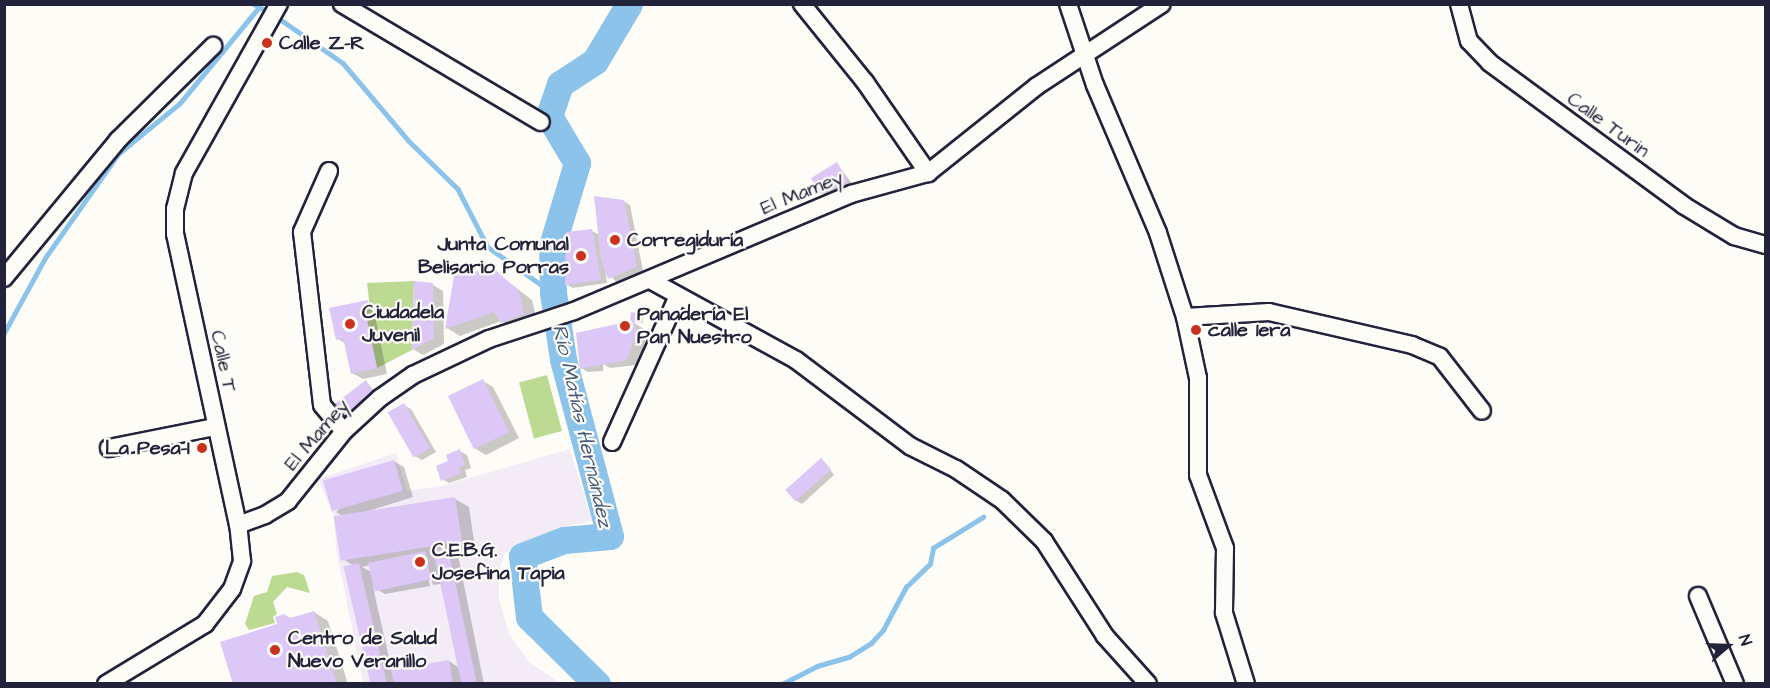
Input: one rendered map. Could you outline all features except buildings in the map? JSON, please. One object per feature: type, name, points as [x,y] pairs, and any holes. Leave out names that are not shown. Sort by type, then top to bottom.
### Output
[{"type":"street","points":[[342,4],[541,122]]},
{"type":"street","points":[[802,4],[865,82],[928,173]]},
{"type":"street","points":[[1068,4],[1158,233],[1185,317],[1198,378],[1198,475],[1225,548],[1226,621],[1246,684]]},
{"type":"street","name":"El Mamey","points":[[238,525],[265,515],[288,501],[344,430],[380,398],[413,375],[461,351],[650,280],[851,194],[928,173],[1037,86],[1162,4]]},
{"type":"street","name":"Calle Turin","points":[[1459,4],[1469,41],[1490,63],[1683,205],[1734,236],[1766,245]]},
{"type":"street","name":"Calle T","points":[[106,684],[183,640],[205,624],[223,604],[242,561],[238,525],[175,234],[175,209],[184,173],[279,5]]},
{"type":"street","points":[[4,278],[118,140],[213,46]]},
{"type":"street","points":[[329,171],[302,232],[322,405],[344,430]]},
{"type":"street","points":[[650,280],[796,360],[910,446],[956,469],[1002,500],[1044,541],[1100,629],[1148,684]]},
{"type":"street","points":[[612,442],[678,296]]},
{"type":"street","points":[[1185,317],[1269,312],[1412,345],[1440,357],[1482,411]]},
{"type":"street","points":[[109,448],[215,427]]},
{"type":"street","points":[[1698,596],[1735,684]]},
{"type":"shaded area","name":"C.E.B.G. Josefina Tapia","points":[[570,449],[592,521],[559,528],[505,553],[499,571],[499,599],[509,634],[529,662],[557,681],[555,683],[363,683],[336,549],[335,518],[318,479],[396,453],[407,491],[441,486]]},
{"type":"green space","points":[[414,281],[412,350],[377,368],[365,310],[370,309],[367,283]]},
{"type":"green space","points":[[547,375],[562,431],[534,439],[519,383]]},
{"type":"green space","points":[[297,572],[304,575],[310,593],[287,587],[273,602],[277,614],[273,617],[275,623],[249,630],[245,624],[254,596],[267,592],[272,576]]},
{"type":"waterway","points":[[254,4],[270,13]]},
{"type":"waterway","name":"Río Matías Hernández","points":[[597,684],[529,617],[522,556],[564,540],[610,536],[563,359],[553,293],[552,246],[577,163],[549,116],[560,84],[595,61],[629,4]]},
{"type":"waterway","points":[[4,333],[45,258],[118,154],[180,103],[259,7]]},
{"type":"waterway","points":[[277,17],[343,63],[408,140],[458,189],[488,247],[553,293]]},
{"type":"waterway","points":[[782,684],[817,666],[849,657],[871,643],[883,630],[906,587],[930,564],[933,548],[983,517]]},
{"type":"place","name":"Calle Z-R","points":[[267,43]]},
{"type":"place","name":"Corregiduría","points":[[615,240]]},
{"type":"place","name":"Junta Comunal Belisario Porras","points":[[581,256]]},
{"type":"place","name":"Ciudadela Juvenil","points":[[350,324]]},
{"type":"place","name":"Panadería El Pan Nuestro","points":[[625,326]]},
{"type":"place","name":"calle 1era","points":[[1196,330]]},
{"type":"place","name":"La Pesa-I","points":[[202,448]]},
{"type":"place","name":"C.E.B.G. Josefina Tapia","points":[[420,562]]},
{"type":"place","name":"Centro de Salud Nuevo Veranillo","points":[[275,650]]}]
